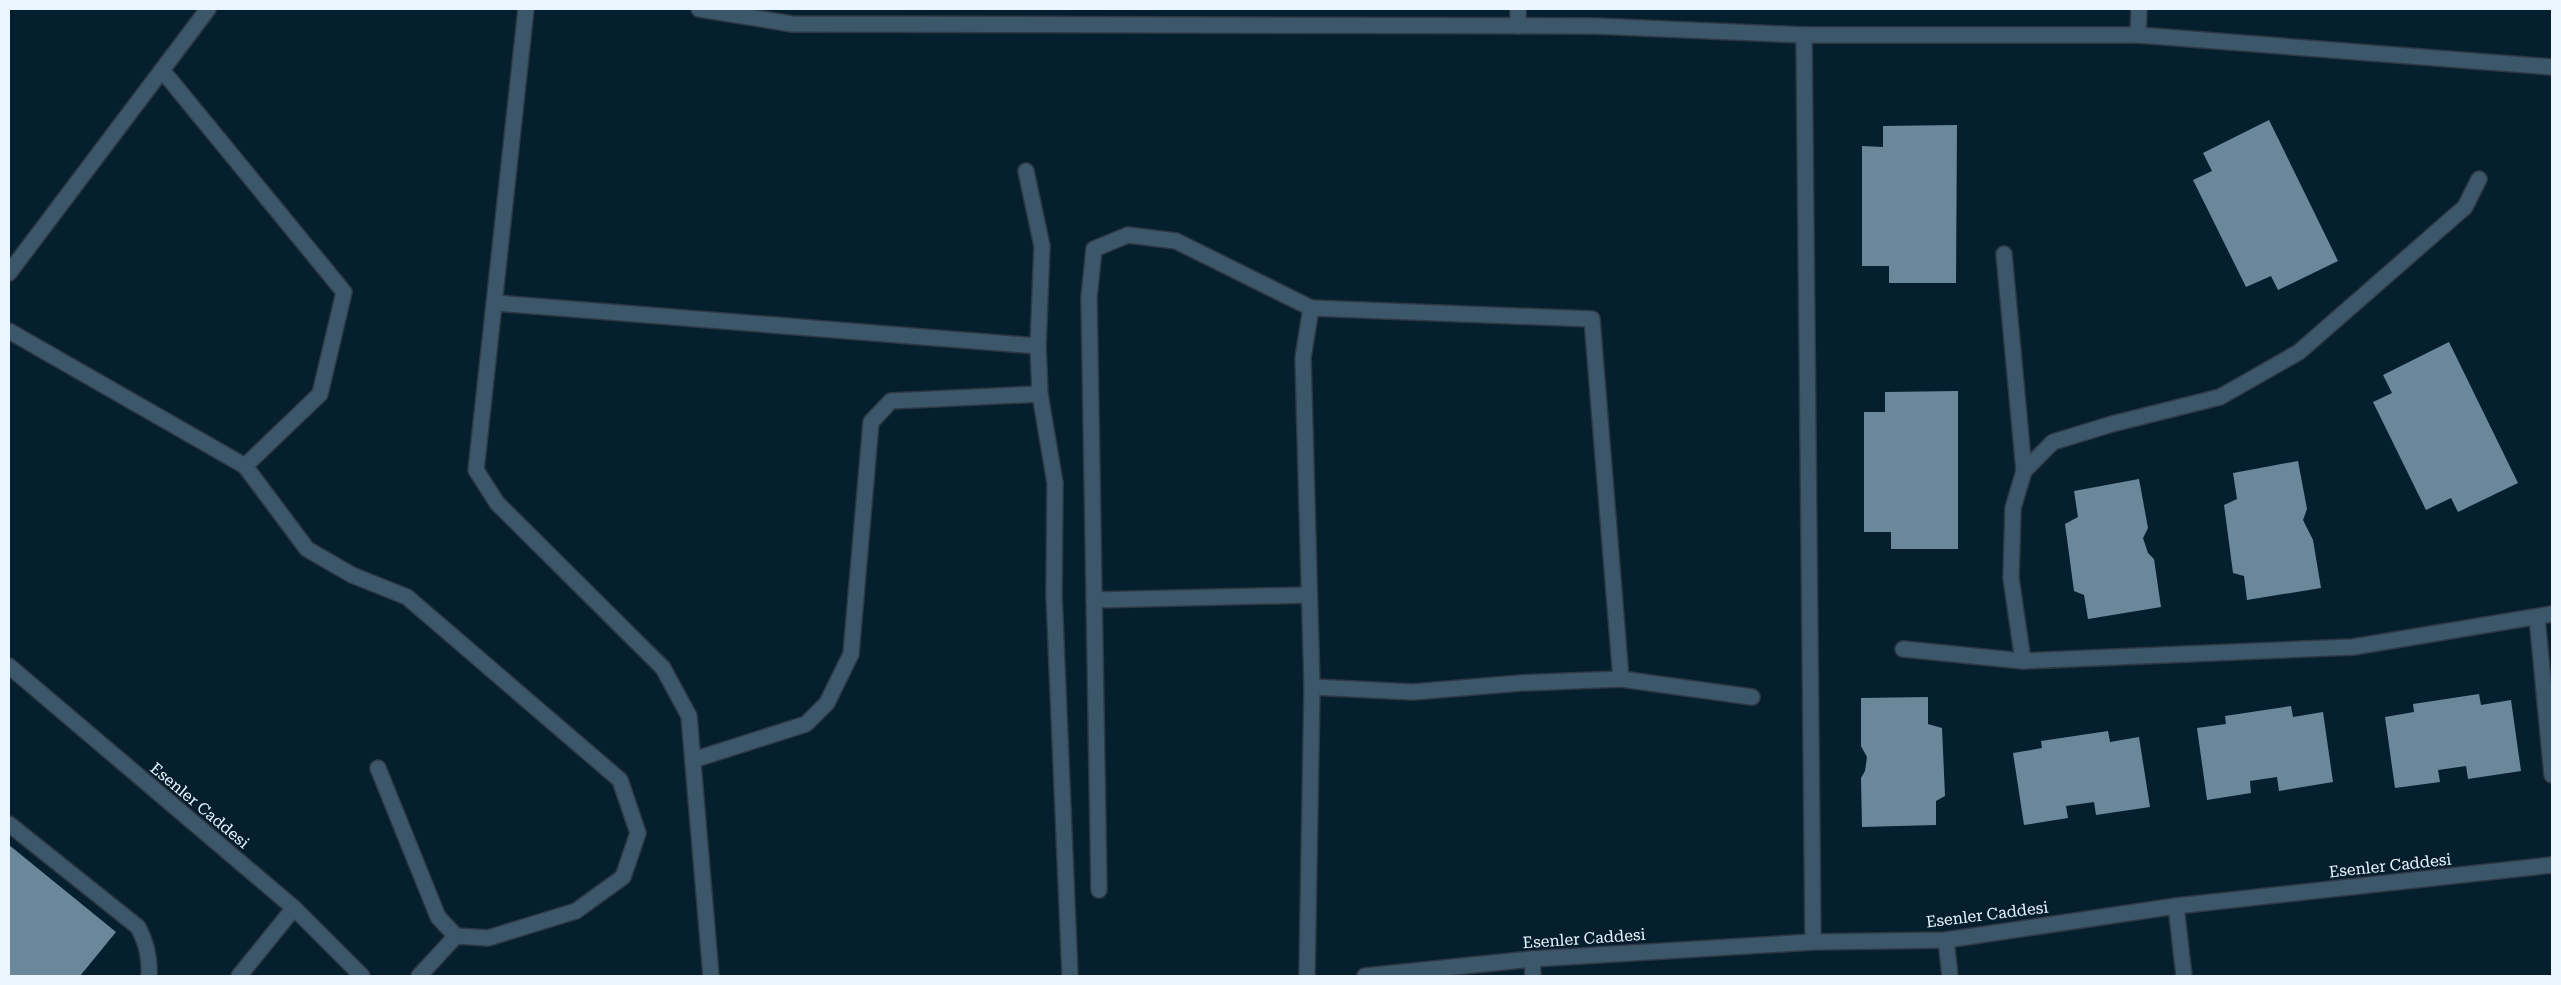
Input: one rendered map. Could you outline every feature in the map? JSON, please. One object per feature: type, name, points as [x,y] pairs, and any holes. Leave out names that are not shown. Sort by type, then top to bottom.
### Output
[{"type":"street","points":[[9,273],[208,9]]},
{"type":"street","points":[[526,9],[496,303],[476,470],[497,503],[663,668],[689,716],[710,976]]},
{"type":"street","points":[[699,9],[760,14],[792,24],[1595,26],[1804,35],[2138,35],[2552,67]]},
{"type":"street","points":[[1518,9],[1518,26]]},
{"type":"street","points":[[2138,35],[2139,9]]},
{"type":"street","points":[[1804,35],[1813,942]]},
{"type":"street","points":[[162,70],[344,292],[320,394],[245,466]]},
{"type":"street","points":[[1026,171],[1042,246],[1038,346],[1040,394],[1055,483],[1054,595],[1070,976]]},
{"type":"street","points":[[2024,471],[2054,442],[2112,424],[2220,397],[2299,352],[2465,207],[2479,179]]},
{"type":"street","points":[[1099,890],[1089,297],[1094,248],[1128,234],[1176,242],[1312,308],[1592,319],[1621,678]]},
{"type":"street","points":[[2004,254],[2024,471],[2013,508],[2011,578],[2023,661]]},
{"type":"street","points":[[496,303],[1038,346]]},
{"type":"street","points":[[1306,976],[1312,688],[1303,358],[1312,308]]},
{"type":"street","points":[[9,330],[245,466],[307,549],[352,575],[407,597],[620,780],[638,832],[623,877],[576,911],[488,938],[456,936],[438,917],[378,768]]},
{"type":"street","points":[[693,760],[806,724],[827,703],[851,654],[871,422],[891,401],[1040,394]]},
{"type":"street","points":[[1094,600],[1309,595]]},
{"type":"street","points":[[1903,650],[2023,661],[2353,646],[2552,614]]},
{"type":"street","points":[[2537,617],[2552,775]]},
{"type":"street","name":"Esenler Caddesi","points":[[9,666],[294,908],[362,976]]},
{"type":"street","points":[[1312,688],[1413,692],[1521,683],[1621,678],[1752,697]]},
{"type":"street","points":[[9,824],[138,928],[146,942],[149,958],[149,976]]},
{"type":"street","name":"Esenler Caddesi","points":[[1365,976],[1532,959],[1813,942],[1946,940],[2176,906],[2552,865]]},
{"type":"street","points":[[2176,906],[2184,976]]},
{"type":"street","points":[[239,976],[294,908]]},
{"type":"street","points":[[419,976],[456,936]]},
{"type":"street","points":[[1946,940],[1950,976]]},
{"type":"street","points":[[1532,959],[1533,976]]},
{"type":"building","points":[[2269,120],[2338,261],[2278,290],[2271,276],[2246,287],[2193,180],[2212,171],[2203,153]]},
{"type":"building","points":[[1957,125],[1956,283],[1889,283],[1889,266],[1862,266],[1862,146],[1883,147],[1883,126]]},
{"type":"building","points":[[2449,342],[2518,483],[2458,512],[2451,498],[2426,510],[2373,402],[2392,393],[2383,375]]},
{"type":"building","points":[[1958,391],[1958,549],[1891,549],[1891,532],[1864,532],[1864,412],[1885,412],[1885,392]]},
{"type":"building","points":[[2298,461],[2307,509],[2303,520],[2313,540],[2321,588],[2247,600],[2244,576],[2233,573],[2224,505],[2237,499],[2233,473]]},
{"type":"building","points":[[2139,479],[2148,528],[2143,538],[2148,553],[2154,559],[2161,607],[2088,619],[2084,595],[2074,591],[2065,524],[2078,517],[2074,491]]},
{"type":"building","points":[[2479,694],[2481,705],[2511,700],[2521,771],[2468,779],[2466,766],[2438,770],[2440,782],[2395,788],[2385,717],[2414,712],[2413,704]]},
{"type":"building","points":[[1928,697],[1928,724],[1942,728],[1945,796],[1936,801],[1936,825],[1862,827],[1861,778],[1865,771],[1867,757],[1861,746],[1861,698]]},
{"type":"building","points":[[2291,706],[2293,717],[2323,712],[2333,782],[2279,791],[2277,777],[2250,781],[2251,793],[2207,800],[2197,728],[2226,724],[2225,716]]},
{"type":"building","points":[[2108,731],[2110,742],[2139,737],[2150,807],[2096,815],[2094,802],[2066,806],[2068,818],[2024,825],[2013,753],[2042,748],[2041,741]]},
{"type":"building","points":[[9,845],[116,932],[80,976],[9,976]]}]
